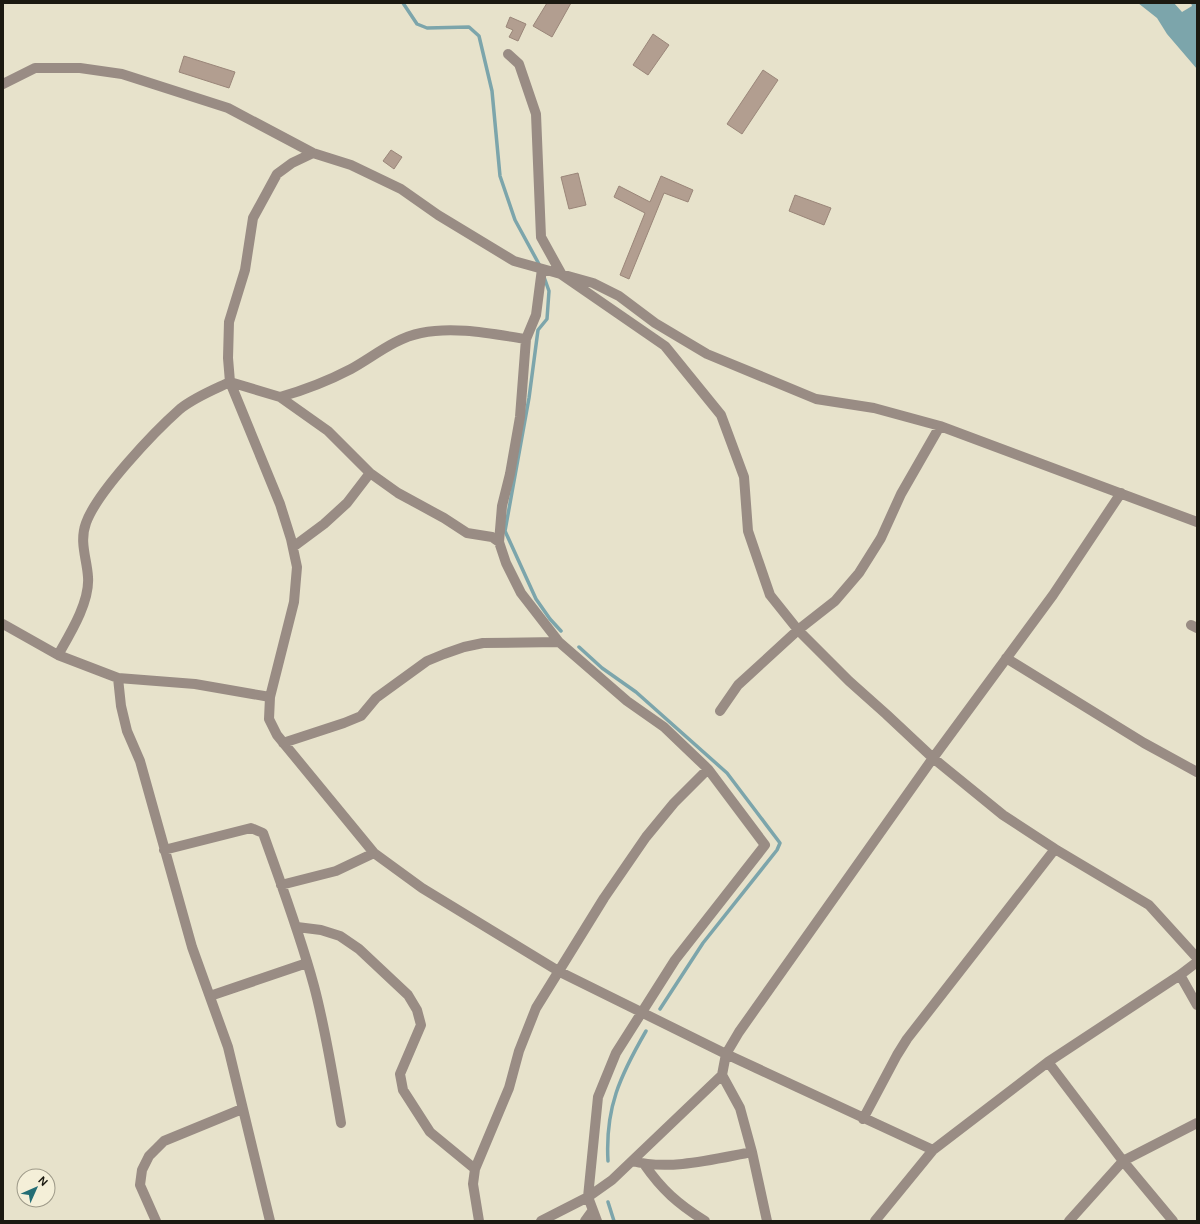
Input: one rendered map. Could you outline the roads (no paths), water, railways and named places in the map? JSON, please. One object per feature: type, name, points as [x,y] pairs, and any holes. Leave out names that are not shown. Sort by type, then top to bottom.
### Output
[{"type":"street","points":[[508,54],[518,64],[536,114],[541,236],[562,275],[664,346],[721,415],[744,477],[748,531],[770,595],[798,630],[849,681],[933,758],[1003,815],[1055,849],[1150,905],[1197,958]]},
{"type":"street","points":[[3,84],[35,68],[80,68],[122,74],[228,108],[313,153],[351,165],[401,189],[438,215],[514,261],[593,283],[619,296],[655,323],[707,354],[816,399],[874,408],[940,426],[1197,522]]},
{"type":"street","points":[[313,153],[292,163],[277,174],[253,218],[245,270],[229,322],[228,358],[230,382],[280,504],[293,547],[297,567],[294,602],[270,697],[269,719],[277,736],[374,853],[422,888],[560,972],[726,1054],[932,1150]]},
{"type":"street","points":[[542,269],[536,316],[526,340],[520,417],[510,474],[502,506],[499,542],[506,563],[522,594],[559,642],[627,701],[664,727],[708,769],[765,845],[675,960],[616,1054],[598,1098],[588,1197],[597,1221]]},
{"type":"street","points":[[280,397],[311,388],[351,369],[388,346],[420,333],[461,331],[526,340]]},
{"type":"street","points":[[58,655],[82,612],[89,578],[82,546],[85,524],[96,504],[121,472],[180,409],[201,395],[230,382],[280,397],[328,431],[370,473],[398,493],[444,518],[467,533],[492,537],[499,542]]},
{"type":"street","points":[[720,711],[738,685],[798,630],[835,601],[859,572],[881,538],[901,494],[940,426]]},
{"type":"street","points":[[293,547],[324,524],[347,503],[370,473]]},
{"type":"street","points":[[541,1221],[588,1197],[612,1180],[722,1075],[726,1054],[739,1032],[933,758],[1053,595],[1121,493]]},
{"type":"street","points":[[3,624],[58,655],[118,678],[195,684],[270,697]]},
{"type":"street","points":[[283,743],[361,716],[376,698],[427,661],[444,654],[464,647],[483,643],[559,642]]},
{"type":"street","points":[[1006,658],[1144,743],[1197,772]]},
{"type":"street","points":[[118,678],[121,706],[127,731],[140,761],[192,947],[228,1047],[270,1221]]},
{"type":"street","points":[[479,1221],[473,1184],[475,1169],[508,1088],[519,1051],[536,1008],[560,972],[604,898],[646,837],[674,803],[708,769]]},
{"type":"street","points":[[164,850],[251,828],[263,834],[297,927],[307,963],[327,1042],[341,1123]]},
{"type":"street","points":[[863,1119],[896,1055],[907,1038],[1055,849]]},
{"type":"street","points":[[282,885],[336,871],[374,853]]},
{"type":"street","points":[[297,927],[321,930],[340,936],[359,949],[408,995],[417,1010],[421,1025],[400,1074],[403,1090],[430,1132],[475,1169]]},
{"type":"street","points":[[875,1221],[932,1150],[1048,1062],[1180,975],[1197,962]]},
{"type":"street","points":[[210,996],[307,963]]},
{"type":"street","points":[[1180,975],[1197,1005]]},
{"type":"street","points":[[1048,1062],[1123,1161],[1173,1221]]},
{"type":"street","points":[[722,1075],[740,1108],[752,1152],[767,1221]]},
{"type":"street","points":[[156,1221],[140,1185],[142,1170],[149,1156],[164,1140],[242,1109]]},
{"type":"street","points":[[1069,1221],[1123,1161],[1197,1123]]},
{"type":"street","points":[[632,1161],[644,1164],[686,1162],[752,1152]]},
{"type":"street","points":[[644,1164],[658,1184],[682,1206],[705,1221]]},
{"type":"street","points":[[585,1221],[593,1210]]},
{"type":"water","points":[[1138,3],[1174,3],[1182,12],[1192,6],[1191,3],[1197,3],[1197,69],[1167,34],[1157,18]]},
{"type":"waterway","points":[[403,3],[417,24],[427,28],[469,27],[479,36],[492,91],[500,176],[515,220],[540,266]]},
{"type":"waterway","points":[[544,277],[549,291],[547,319],[538,330],[529,398],[505,531],[536,599],[550,619],[561,631]]},
{"type":"waterway","points":[[579,647],[602,668],[636,692],[727,773],[780,843],[777,850],[703,943],[660,1009]]},
{"type":"waterway","points":[[608,1161],[609,1125],[616,1093],[629,1063],[646,1031]]},
{"type":"waterway","points":[[608,1202],[614,1221]]}]
